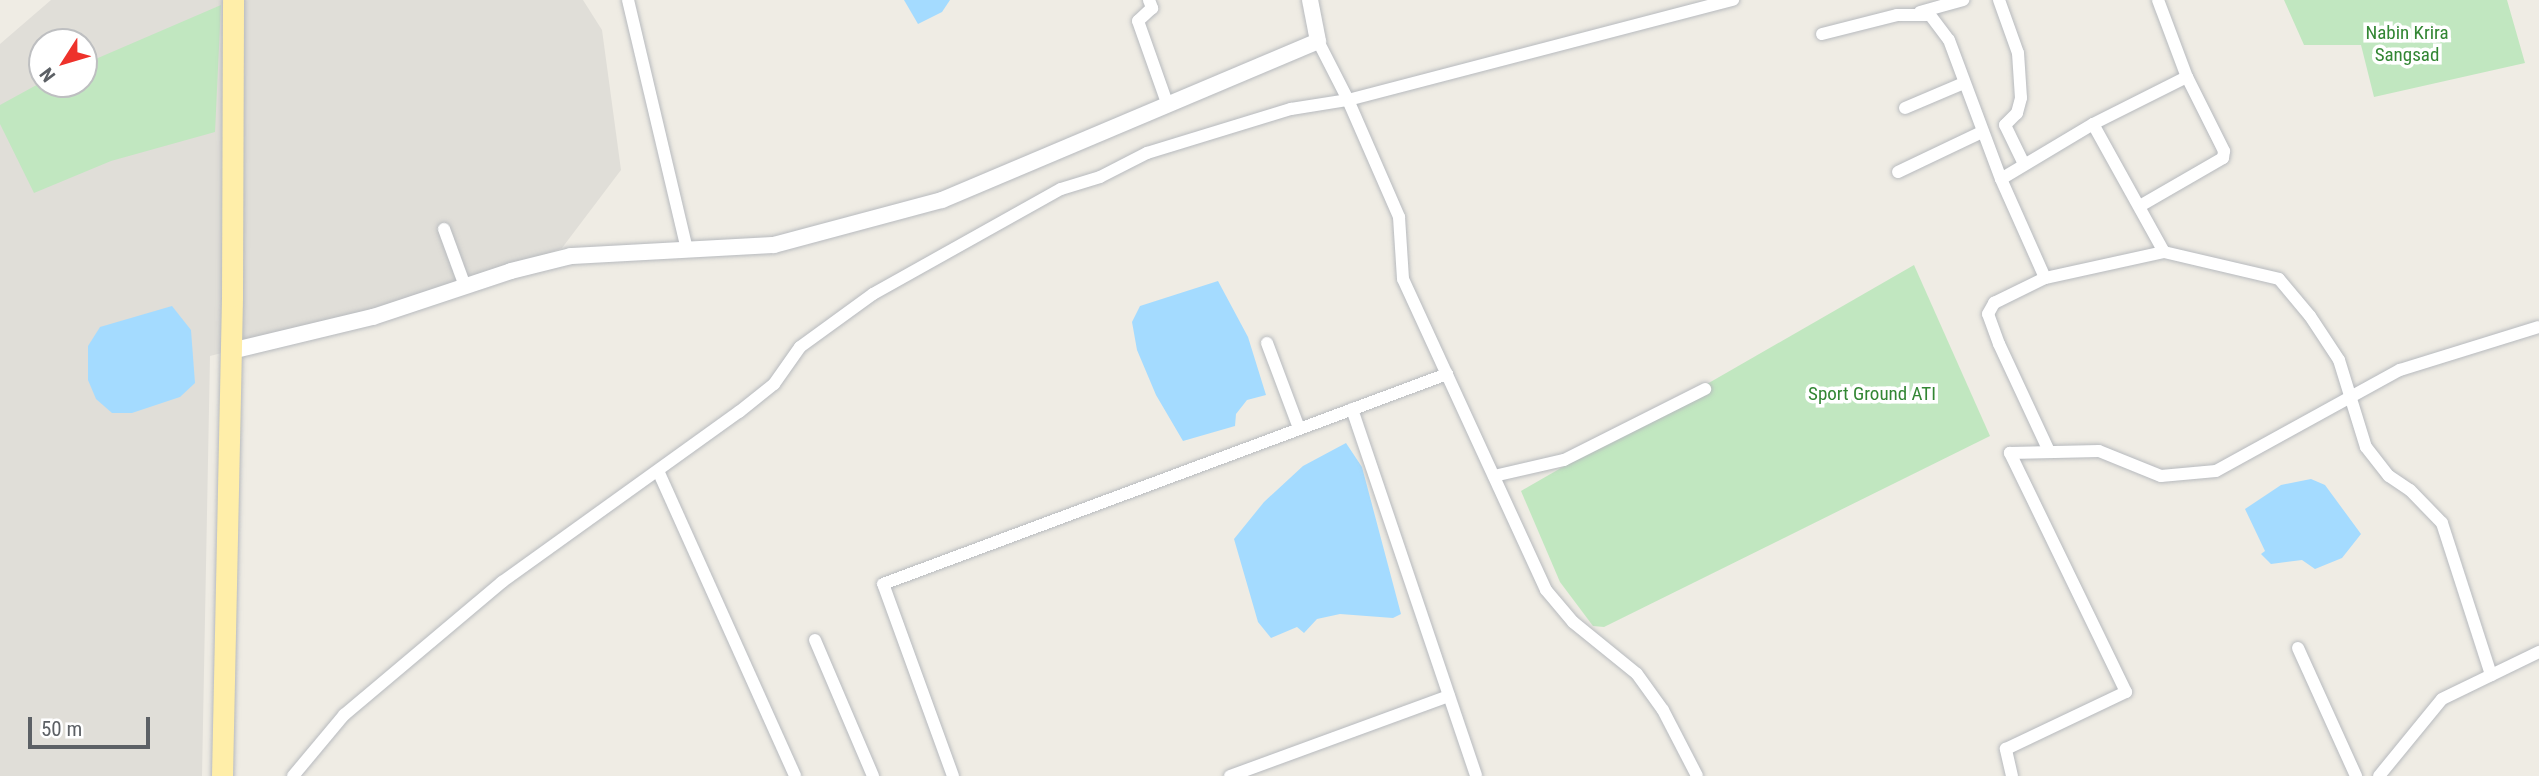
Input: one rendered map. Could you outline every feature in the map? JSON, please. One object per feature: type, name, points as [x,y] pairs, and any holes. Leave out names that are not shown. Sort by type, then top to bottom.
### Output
[{"type":"main road","points":[[222,776],[231,351],[233,0]]},
{"type":"street","points":[[628,0],[687,250]]},
{"type":"street","points":[[1149,0],[1152,8],[1138,21],[1167,103]]},
{"type":"street","points":[[1310,0],[1318,40],[1348,100],[1399,216],[1403,279],[1546,590],[1573,622],[1637,674],[1663,710],[1697,776]]},
{"type":"street","points":[[293,776],[344,715],[502,582],[659,472],[774,384],[800,348],[873,294],[1061,189],[1196,135],[1292,109],[1348,100],[1733,0]]},
{"type":"street","points":[[1822,34],[1963,0]]},
{"type":"street","points":[[1999,0],[2018,53],[2021,98],[2017,113],[2005,125],[2023,162]]},
{"type":"street","points":[[2140,206],[2223,158],[2224,151],[2187,77],[2158,0]]},
{"type":"street","points":[[1920,12],[1940,24],[2001,178],[2045,278]]},
{"type":"street","points":[[231,351],[373,317],[465,286],[572,257],[774,245],[942,200],[1318,40]]},
{"type":"street","points":[[2001,178],[2023,162],[2187,77]]},
{"type":"street","points":[[1905,108],[1964,83]]},
{"type":"street","points":[[2093,124],[2164,252]]},
{"type":"street","points":[[1898,172],[1983,132]]},
{"type":"street","points":[[444,229],[465,286]]},
{"type":"street","points":[[2048,449],[1988,314],[2007,294],[2045,278],[2164,252],[2279,279],[2339,360],[2348,398],[2366,447],[2389,476],[2410,490],[2442,523],[2491,675]]},
{"type":"street","points":[[2012,776],[2006,749],[2126,692],[2010,453],[2048,449],[2099,451],[2161,476],[2216,471],[2278,441],[2400,370],[2539,327]]},
{"type":"street","points":[[1267,343],[1299,428]]},
{"type":"street","points":[[953,776],[883,584],[1447,374]]},
{"type":"street","points":[[1494,476],[1564,460],[1705,389]]},
{"type":"street","points":[[1352,409],[1476,776]]},
{"type":"street","points":[[659,472],[794,776]]},
{"type":"street","points":[[815,640],[873,776]]},
{"type":"street","points":[[2298,648],[2356,776]]},
{"type":"street","points":[[2379,776],[2442,699],[2539,652]]},
{"type":"street","points":[[1230,776],[1449,696]]},
{"type":"shaded area","points":[[51,0],[583,0],[602,30],[621,170],[562,248],[435,298],[210,356],[202,776],[0,776],[0,44]]},
{"type":"green space","name":"Nabin Krira Sangsad","points":[[2284,0],[2507,0],[2525,63],[2374,97],[2361,45],[2304,45]]},
{"type":"green space","points":[[221,5],[215,132],[111,161],[34,193],[0,124],[0,105],[28,90],[28,98],[98,98],[98,58]]},
{"type":"green space","name":"Sport Ground ATI","points":[[1914,265],[1990,436],[1604,627],[1593,626],[1560,582],[1521,491]]},
{"type":"water","points":[[904,0],[950,0],[942,12],[918,24]]},
{"type":"water","points":[[1218,281],[1248,337],[1266,395],[1247,400],[1236,414],[1235,426],[1183,441],[1156,395],[1137,350],[1132,322],[1140,306]]},
{"type":"water","points":[[172,306],[191,330],[195,383],[180,397],[132,413],[112,413],[96,399],[88,380],[88,346],[100,327]]},
{"type":"water","points":[[1346,443],[1362,467],[1401,614],[1393,618],[1340,614],[1317,619],[1304,633],[1297,627],[1271,638],[1258,622],[1234,539],[1264,502],[1303,466]]},
{"type":"water","points":[[2311,479],[2325,485],[2361,534],[2342,558],[2315,569],[2302,560],[2271,564],[2261,554],[2265,551],[2245,509],[2281,485]]}]
